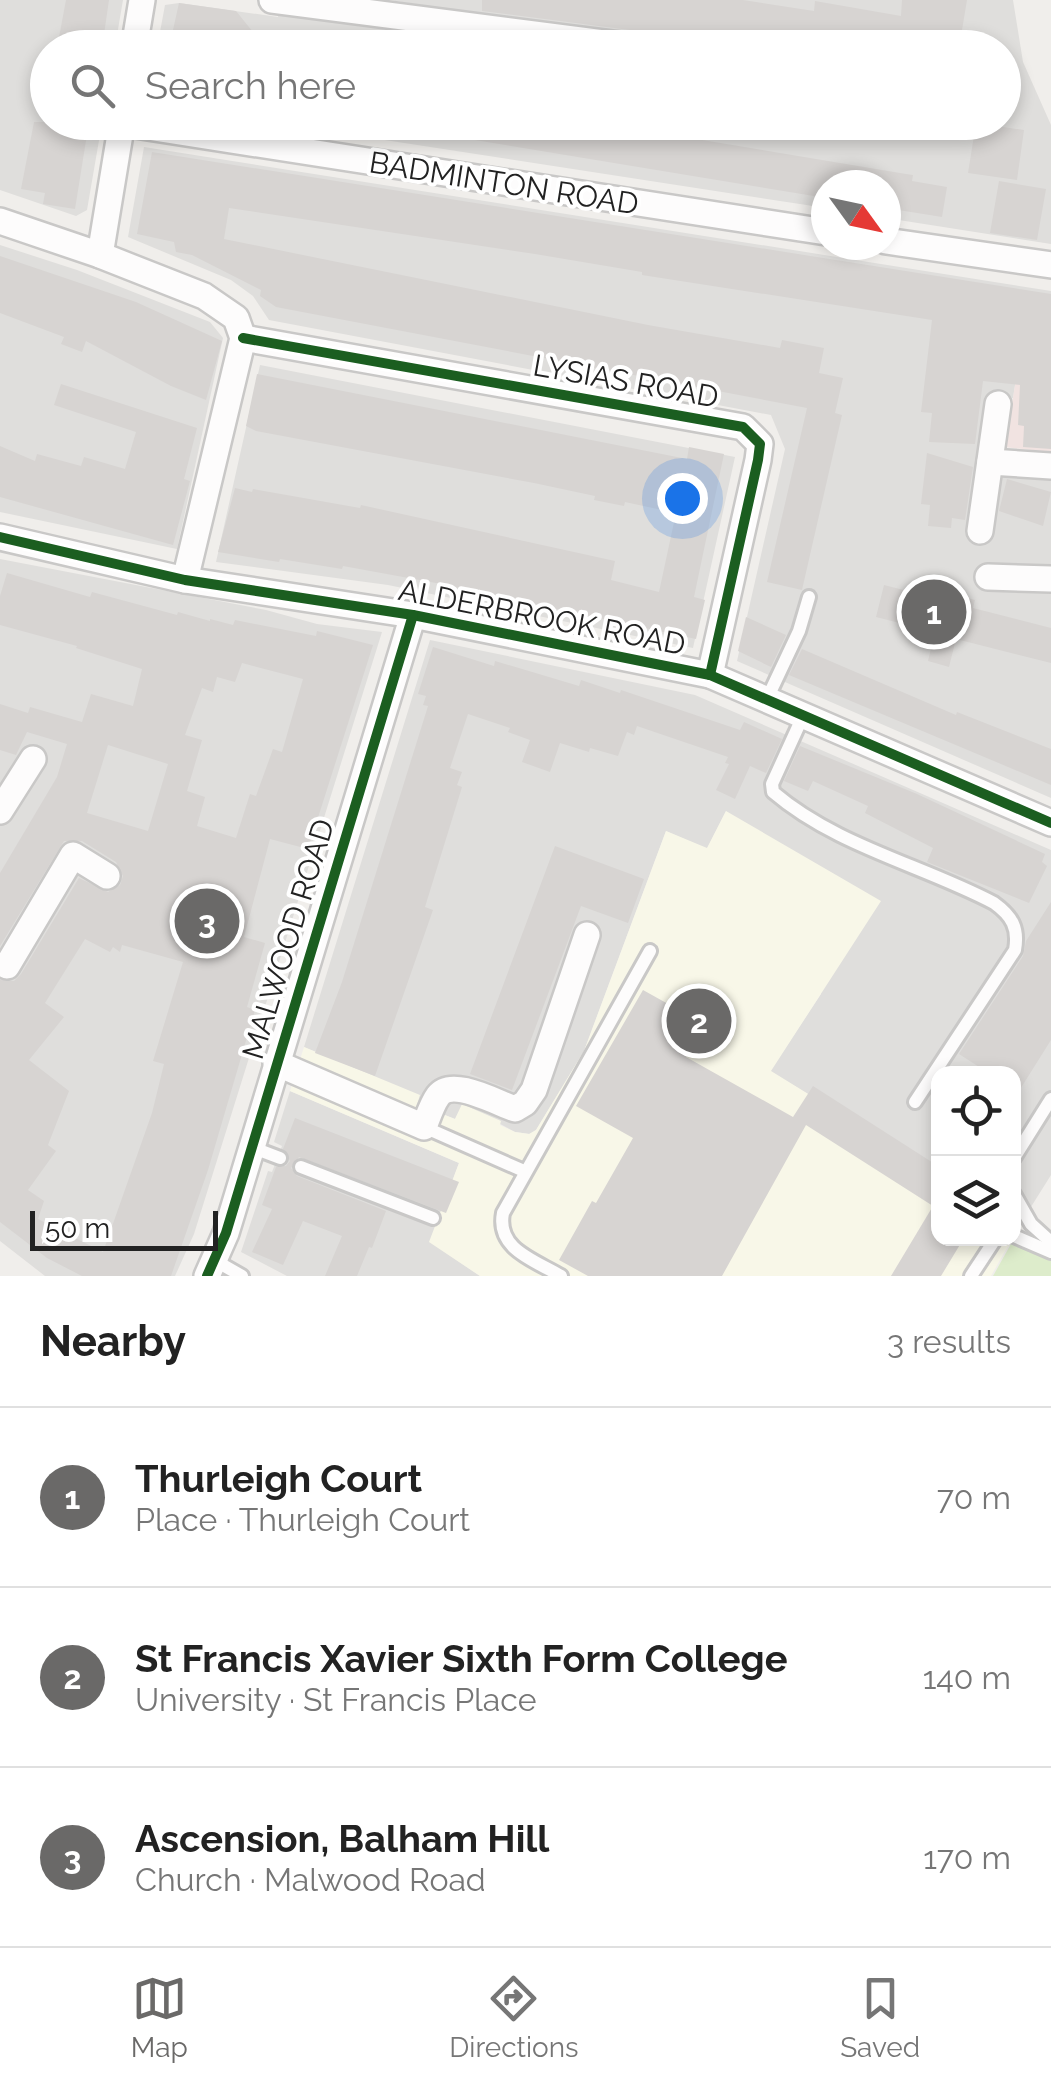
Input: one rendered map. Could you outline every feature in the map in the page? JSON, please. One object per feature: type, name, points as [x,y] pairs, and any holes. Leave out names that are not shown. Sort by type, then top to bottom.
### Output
[{"type":"street","points":[[137,30],[142,0]]},
{"type":"street","points":[[272,0],[504,30]]},
{"type":"street","points":[[100,255],[119,140]]},
{"type":"street","name":"BADMINTON ROAD","points":[[232,140],[811,230]]},
{"type":"street","points":[[0,221],[204,296],[236,318],[243,338],[185,580]]},
{"type":"street","points":[[901,242],[1051,265]]},
{"type":"street","name":"LYSIAS ROAD","points":[[243,338],[742,427],[754,435],[760,444],[758,460],[710,676]]},
{"type":"street","points":[[980,531],[998,404]]},
{"type":"street","points":[[990,462],[1051,466]]},
{"type":"street","name":"ALDERBROOK ROAD","points":[[0,536],[185,580],[413,615],[710,676],[1051,822]]},
{"type":"street","points":[[988,577],[1051,579]]},
{"type":"street","name":"MALWOOD ROAD","points":[[211,1268],[252,1147],[413,615]]},
{"type":"street","points":[[0,811],[33,759]]},
{"type":"street","points":[[7,966],[72,855],[107,876]]},
{"type":"street","points":[[276,1063],[424,1127],[438,1096],[452,1088],[516,1109],[534,1090],[587,935]]},
{"type":"lane","points":[[767,699],[799,632],[809,597]]},
{"type":"lane","points":[[802,716],[772,784],[773,792],[871,850],[994,903],[1015,924],[1015,950],[915,1102]]},
{"type":"lane","points":[[560,1276],[503,1238],[503,1212],[650,951]]},
{"type":"lane","points":[[1015,1156],[1051,1099]]},
{"type":"lane","points":[[424,1127],[524,1171]]},
{"type":"lane","points":[[252,1147],[280,1158]]},
{"type":"lane","points":[[301,1167],[433,1218]]},
{"type":"lane","points":[[1021,1206],[1032,1224],[1051,1242]]},
{"type":"lane","points":[[1021,1239],[1051,1252]]},
{"type":"lane","points":[[971,1276],[991,1246]]},
{"type":"lane","points":[[211,1268],[242,1276]]},
{"type":"shaded area","points":[[0,0],[123,0],[118,30],[30,30],[30,140],[99,140],[87,210],[76,216],[0,190]]},
{"type":"shaded area","points":[[389,0],[1013,0],[1018,30],[586,30]]},
{"type":"shaded area","points":[[179,3],[278,17],[278,11],[414,30],[160,30],[165,5]]},
{"type":"shaded area","points":[[1021,50],[1051,125],[1051,244],[901,220],[901,170],[811,170],[811,206],[384,140],[1021,140]]},
{"type":"shaded area","points":[[144,147],[811,253],[811,260],[856,260],[1051,291],[1051,349],[1021,348],[1013,398],[998,396],[994,519],[1000,479],[1005,474],[1051,476],[1051,798],[737,661],[785,449],[771,415],[269,320],[253,296],[231,280],[128,237]]},
{"type":"shaded area","points":[[0,245],[77,270],[210,322],[223,338],[177,549],[0,512]]},
{"type":"shaded area","points":[[1021,348],[1051,349],[1051,452],[1005,447]]},
{"type":"shaded area","points":[[260,365],[735,457],[693,648],[388,585],[216,562]]},
{"type":"shaded area","points":[[0,559],[266,610],[317,624],[382,632],[194,1234],[175,1276],[45,1276],[0,1241]]},
{"type":"shaded area","points":[[430,640],[695,695],[1051,850],[1051,1175],[1021,1223],[1021,1066],[931,1066],[931,1170],[770,1071],[821,994],[726,811],[707,849],[666,831],[584,1051],[530,1134],[515,1132],[463,1104],[455,1119],[417,1104],[419,1096],[304,1047]]},
{"type":"shaded area","points":[[726,811],[881,901],[771,1071],[931,1170],[931,1246],[1008,1246],[991,1276],[480,1276],[429,1242],[459,1163],[290,1091],[304,1047],[420,1095],[417,1104],[455,1119],[462,1104],[501,1121],[500,1125],[515,1132],[529,1134],[536,1130],[584,1051],[666,831],[707,848]]},
{"type":"shaded area","points":[[290,1091],[459,1163],[430,1242],[480,1276],[287,1276],[241,1252],[268,1171],[272,1172],[282,1146],[274,1142]]},
{"type":"green space","points":[[1010,1246],[1021,1246],[1051,1259],[1051,1276],[993,1276]]},
{"type":"building","points":[[66,0],[109,0],[105,30],[60,30]]},
{"type":"building","points":[[482,0],[743,0],[814,11],[815,1],[901,16],[902,0],[967,0],[962,30],[629,30],[482,11]]},
{"type":"building","points":[[179,3],[236,11],[251,30],[173,30]]},
{"type":"building","points":[[1024,130],[1017,180],[968,173],[973,140],[1021,140]]},
{"type":"building","points":[[31,140],[86,140],[75,209],[43,204],[45,193],[21,189]]},
{"type":"building","points":[[474,140],[702,140],[883,170],[811,170],[811,196]]},
{"type":"building","points":[[152,152],[811,256],[811,260],[836,260],[1051,294],[1051,449],[1023,447],[1024,426],[1018,425],[1020,385],[983,381],[975,444],[929,442],[932,413],[921,412],[932,320],[229,208],[224,239],[648,325],[780,348],[782,340],[824,348],[819,373],[843,378],[835,413],[842,415],[802,590],[767,582],[807,408],[276,307],[260,296],[261,290],[192,255],[176,252],[174,242],[137,234]]},
{"type":"building","points":[[901,173],[913,175],[912,181],[947,187],[942,217],[901,210]]},
{"type":"building","points":[[999,181],[1046,189],[1037,240],[990,233]]},
{"type":"building","points":[[0,256],[136,302],[222,341],[206,400],[86,341],[82,352],[61,344],[64,337],[0,313]]},
{"type":"building","points":[[257,374],[687,459],[689,447],[724,454],[694,597],[705,600],[696,639],[343,566],[342,569],[280,559],[279,562],[218,552],[235,488],[252,492],[253,489],[360,508],[361,505],[615,561],[611,580],[659,592],[676,513],[625,502],[624,506],[534,483],[256,431],[246,426]]},
{"type":"building","points":[[61,384],[197,428],[184,479],[190,481],[173,545],[0,497],[0,446],[35,461],[37,454],[81,466],[84,457],[125,469],[136,432],[54,405]]},
{"type":"building","points":[[927,453],[973,467],[965,520],[952,518],[951,528],[928,526],[930,505],[921,504]]},
{"type":"building","points":[[1007,479],[1051,492],[1043,526],[999,511]]},
{"type":"building","points":[[7,573],[90,597],[92,592],[177,615],[178,612],[233,625],[235,620],[316,636],[317,631],[373,645],[308,849],[270,839],[244,937],[265,943],[247,1007],[255,1010],[208,1170],[171,1276],[82,1276],[47,1258],[0,1222],[0,980],[14,981],[21,974],[79,878],[108,892],[120,885],[123,876],[116,862],[82,841],[64,841],[0,946],[0,873],[57,777],[67,744],[27,732],[16,755],[0,750],[0,704],[28,713],[30,707],[82,722],[91,694],[133,706],[142,669],[0,625],[0,596]],"holes":[[[242,663],[303,679],[282,752],[273,749],[256,796],[250,794],[236,838],[197,826],[205,797],[187,791],[202,740],[185,735],[202,688],[213,692],[217,677],[235,682]],[[108,745],[168,764],[148,831],[87,813]],[[85,939],[110,952],[113,947],[120,952],[122,945],[183,962],[153,1061],[164,1064],[152,1113],[103,1252],[38,1219],[44,1201],[28,1190],[56,1151],[48,1145],[69,1091],[29,1060],[64,1017],[45,1003]]]},
{"type":"building","points":[[884,585],[950,602],[952,594],[975,600],[973,608],[1051,628],[1051,663],[956,639],[949,667],[928,661],[935,632],[876,617]]},
{"type":"building","points":[[746,617],[786,635],[771,667],[738,651]]},
{"type":"building","points":[[433,647],[579,686],[581,680],[620,693],[621,690],[740,730],[744,722],[782,739],[766,773],[750,766],[735,799],[716,790],[729,764],[725,763],[728,757],[637,726],[634,735],[627,732],[618,756],[560,743],[550,772],[522,762],[530,740],[508,732],[510,728],[468,714],[450,768],[462,772],[457,785],[462,787],[425,907],[433,910],[375,1076],[315,1053],[342,982],[428,706],[423,705],[426,696],[418,694]]},
{"type":"building","points":[[802,649],[956,715],[957,712],[1051,749],[1051,785],[789,675]]},
{"type":"building","points":[[800,746],[917,794],[1045,854],[1042,862],[1047,866],[1029,903],[927,862],[933,848],[865,813],[868,806],[813,781],[808,791],[784,781]]},
{"type":"building","points":[[555,846],[644,879],[628,923],[581,906],[512,1090],[470,1074]]},
{"type":"building","points":[[1051,902],[1051,1040],[1021,1088],[1021,1066],[978,1066],[959,1054],[1023,956],[1026,941]]},
{"type":"building","points":[[643,990],[704,1024],[686,1057],[793,1117],[813,1086],[931,1162],[931,1205],[806,1125],[722,1276],[588,1276],[559,1260],[633,1138],[576,1106]]},
{"type":"building","points":[[295,1118],[459,1182],[446,1213],[299,1157],[291,1168],[297,1176],[386,1211],[372,1248],[369,1247],[357,1276],[325,1276],[342,1236],[303,1221],[283,1265],[252,1252],[272,1209],[262,1205],[276,1167],[286,1166],[290,1161],[283,1149]]},
{"type":"building","points":[[931,1209],[931,1246],[959,1246],[941,1276],[891,1276]]},
{"type":"cycle path","points":[[243,338],[743,427],[760,444],[758,460],[710,675]]},
{"type":"cycle path","points":[[0,537],[185,580],[413,615],[710,675],[1051,823]]},
{"type":"cycle path","points":[[207,1276],[226,1233],[413,615]]},
{"type":"place","name":"Thurleigh Court","points":[[934,612]]},
{"type":"place","name":"Ascension, Balham Hill","points":[[207,921]]},
{"type":"place","name":"St Francis Xavier Sixth Form College","points":[[699,1021]]}]
